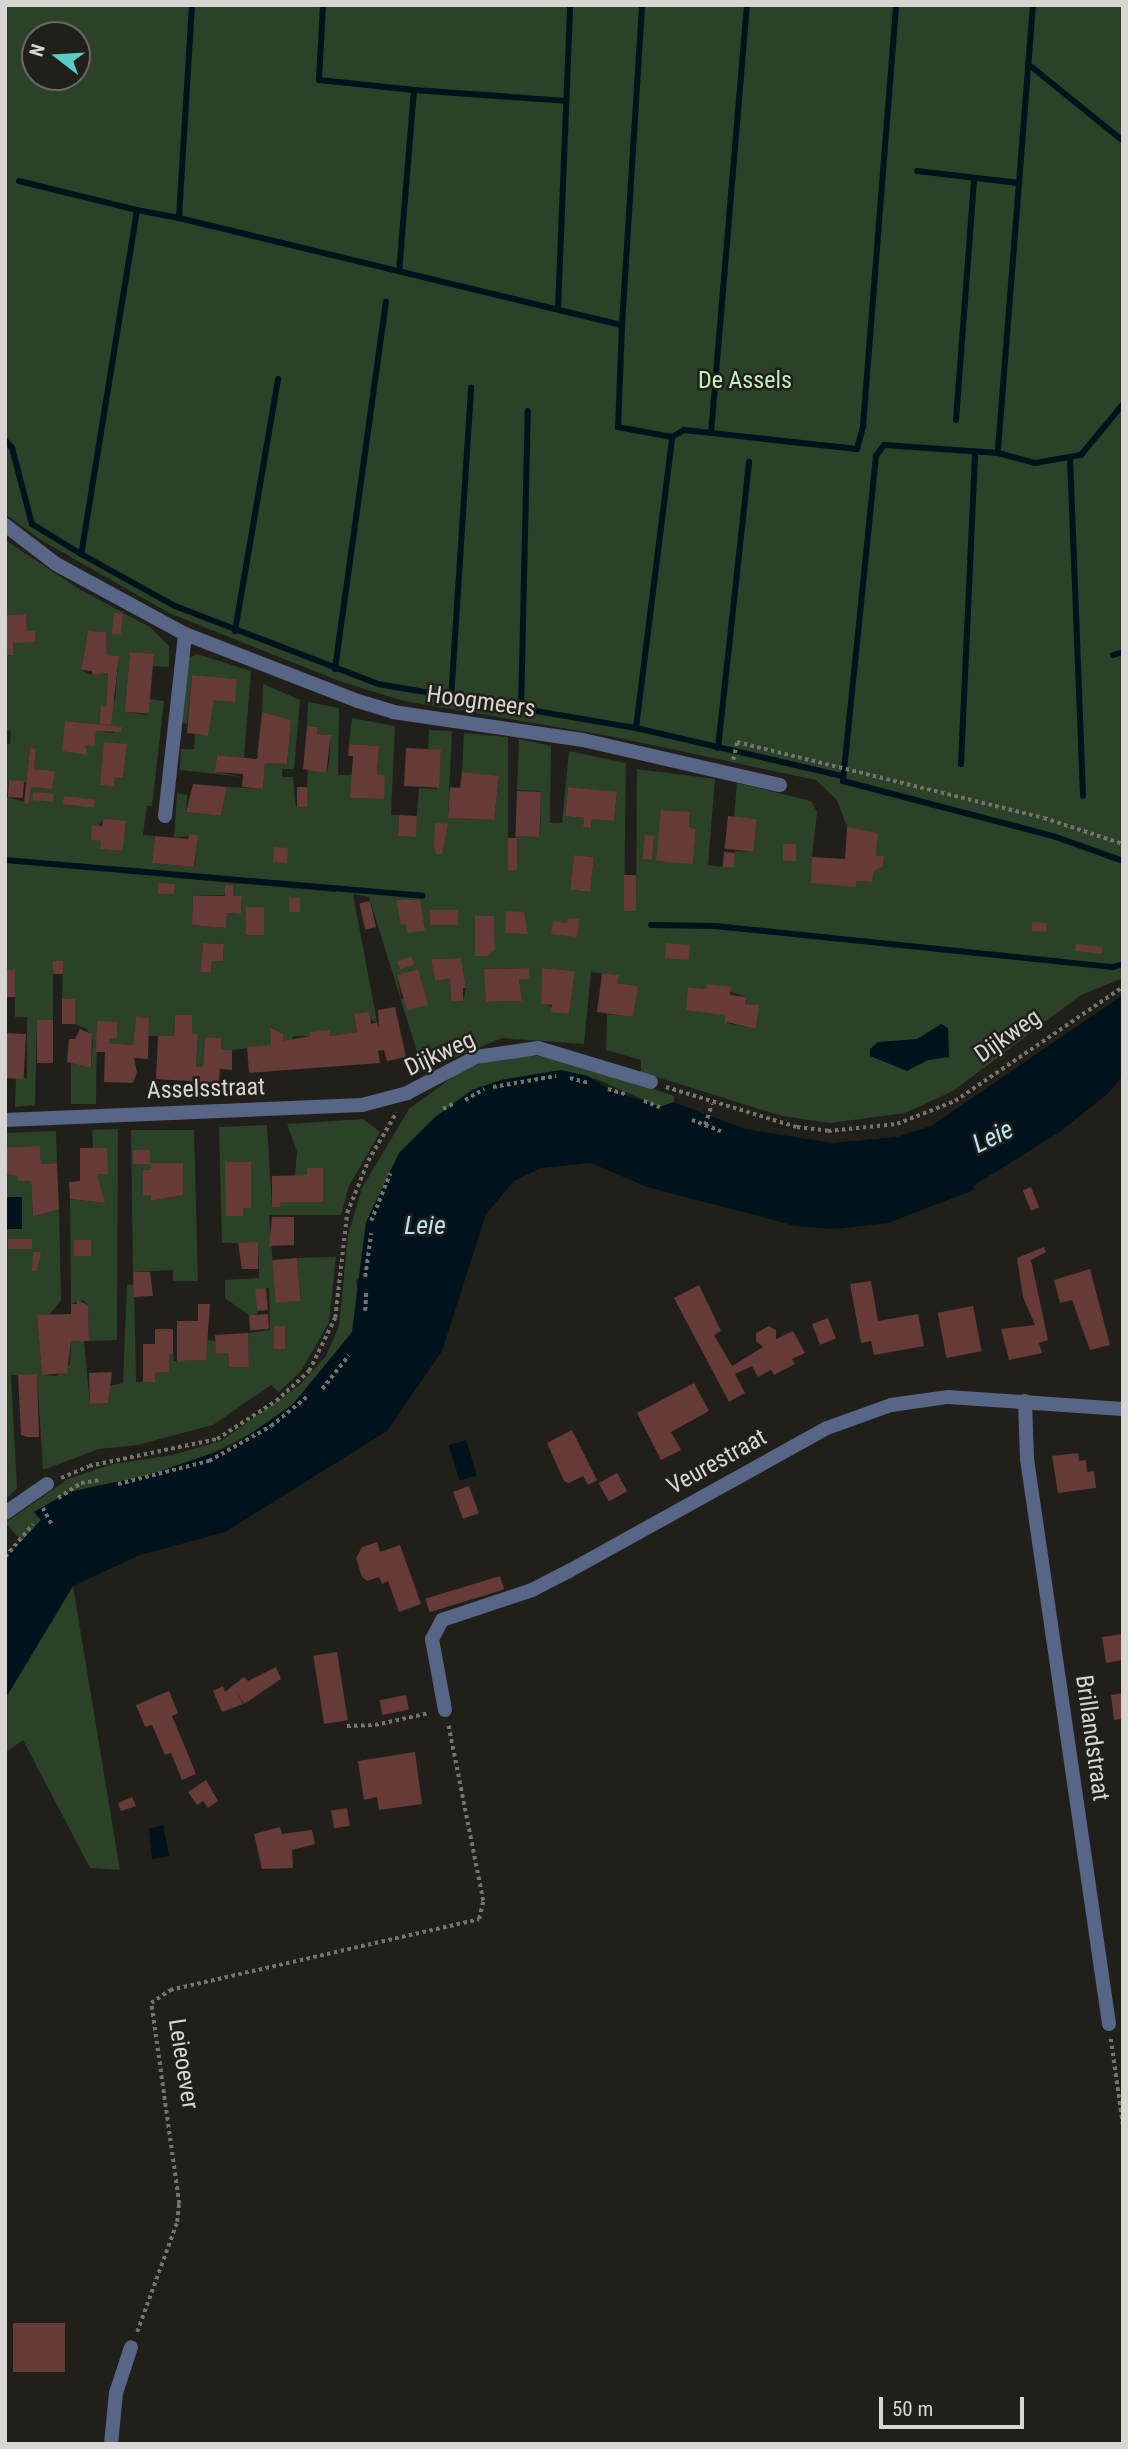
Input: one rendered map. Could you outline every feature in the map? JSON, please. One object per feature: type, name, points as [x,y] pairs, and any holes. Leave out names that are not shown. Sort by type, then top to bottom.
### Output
[{"type":"street","name":"Hoogmeers","points":[[5,525],[55,564],[185,634],[393,712],[583,740],[780,785]]},
{"type":"street","points":[[165,816],[185,634]]},
{"type":"street","name":"Dijkweg","points":[[407,1093],[477,1057],[538,1048],[651,1082]]},
{"type":"street","name":"Asselsstraat","points":[[5,1120],[362,1105],[407,1093]]},
{"type":"street","name":"Veurestraat","points":[[445,1710],[432,1639],[442,1620],[532,1590],[812,1434],[850,1418],[921,1399],[1025,1401],[1123,1409]]},
{"type":"street","name":"Brillandstraat","points":[[1025,1401],[1027,1459],[1109,2024]]},
{"type":"street","points":[[5,1513],[47,1484]]},
{"type":"street","points":[[111,2444],[116,2393],[131,2347]]},
{"type":"path","points":[[732,765],[737,742],[1044,818],[1123,844]]},
{"type":"path","name":"Dijkweg","points":[[651,1082],[712,1104],[828,1132],[897,1124],[955,1101],[1123,986]]},
{"type":"path","points":[[493,1087],[556,1076]]},
{"type":"path","points":[[570,1078],[589,1083]]},
{"type":"path","points":[[465,1100],[484,1089]]},
{"type":"path","points":[[608,1089],[628,1095]]},
{"type":"path","name":"Dijkweg","points":[[47,1484],[89,1466],[217,1438],[276,1401],[309,1371],[335,1318],[347,1213],[356,1187],[407,1093]]},
{"type":"path","points":[[644,1101],[660,1107]]},
{"type":"path","points":[[443,1109],[455,1103]]},
{"type":"path","points":[[705,1125],[712,1104]]},
{"type":"path","points":[[692,1120],[722,1131]]},
{"type":"path","points":[[371,1221],[390,1174]]},
{"type":"path","points":[[365,1277],[371,1233]]},
{"type":"path","points":[[365,1311],[366,1290]]},
{"type":"path","points":[[322,1389],[349,1355]]},
{"type":"path","points":[[118,1484],[209,1461],[271,1426],[309,1395]]},
{"type":"path","points":[[52,1525],[40,1510],[81,1483],[101,1480]]},
{"type":"path","points":[[5,1557],[33,1524]]},
{"type":"path","points":[[347,1726],[375,1725],[445,1710]]},
{"type":"path","name":"Leieoever","points":[[131,2347],[177,2222],[179,2204],[151,2003],[170,1990],[479,1919],[483,1901],[445,1710]]},
{"type":"path","points":[[1109,2024],[1123,2124]]},
{"type":"green space","name":"De Assels","points":[[5,5],[1123,5],[1123,978],[1081,995],[953,1091],[905,1113],[830,1123],[782,1116],[641,1072],[641,1060],[606,1050],[607,1014],[633,1017],[637,986],[617,983],[618,975],[591,972],[584,1044],[502,1038],[423,1071],[369,897],[353,894],[377,1022],[354,1015],[357,1032],[330,1036],[330,1031],[311,1032],[310,1036],[293,1036],[292,1041],[283,1041],[283,1034],[271,1027],[271,1045],[232,1050],[221,1050],[221,1038],[205,1037],[203,1067],[196,1067],[198,1035],[192,1034],[192,1015],[175,1015],[174,1036],[148,1036],[149,1018],[136,1017],[133,1045],[109,1043],[97,1022],[96,1104],[71,1104],[71,1063],[91,1068],[93,1040],[87,1029],[75,1024],[75,999],[62,999],[63,962],[53,962],[53,1020],[37,1020],[35,1105],[15,1107],[16,1078],[27,1078],[27,1017],[15,1017],[15,970],[5,970],[5,744],[10,744],[11,731],[5,729],[5,655],[14,655],[13,643],[35,641],[35,631],[27,631],[26,614],[5,615],[5,540],[79,589],[150,627],[169,646],[169,667],[152,666],[153,654],[130,652],[125,712],[148,715],[149,699],[164,701],[152,806],[147,806],[143,835],[155,836],[152,863],[195,867],[197,835],[174,838],[177,793],[187,795],[186,812],[221,816],[227,787],[263,789],[265,763],[287,764],[291,720],[262,712],[263,684],[300,700],[294,769],[282,769],[282,777],[293,777],[296,807],[306,807],[308,769],[326,773],[329,763],[331,735],[317,734],[317,727],[307,726],[308,702],[339,708],[338,775],[352,775],[351,798],[383,799],[385,775],[377,774],[379,746],[349,744],[352,718],[395,726],[391,815],[399,815],[398,836],[415,837],[419,788],[437,789],[441,751],[428,749],[429,730],[452,731],[448,817],[460,819],[494,820],[499,777],[462,772],[464,733],[508,737],[508,870],[516,870],[516,836],[540,836],[541,791],[517,790],[519,739],[551,746],[550,823],[562,823],[569,751],[626,763],[624,911],[636,910],[637,769],[715,779],[708,865],[733,868],[735,851],[753,852],[757,819],[734,817],[737,783],[811,801],[817,812],[812,857],[856,887],[857,881],[872,882],[874,871],[883,867],[884,856],[876,856],[877,834],[847,827],[837,800],[816,780],[610,736],[404,701],[342,682],[169,613],[41,540],[5,514]],"holes":[[[88,631],[106,632],[107,655],[119,656],[115,700],[99,724],[101,707],[106,707],[108,673],[92,675],[81,670]],[[65,721],[122,727],[114,733],[96,731],[95,745],[85,745],[87,755]],[[105,742],[127,745],[123,777],[115,777],[114,787],[100,785]],[[30,749],[36,749],[34,769],[54,771],[52,788],[31,787],[29,803],[7,797],[9,780],[26,783]],[[568,787],[617,793],[614,821],[592,819],[591,828],[583,827],[584,818],[565,816]],[[690,812],[689,827],[696,829],[693,863],[656,861]],[[103,818],[126,821],[123,851],[101,849],[101,841],[91,840]],[[574,855],[594,857],[590,892],[571,890]],[[176,872],[335,886],[336,892],[176,878]],[[225,885],[233,885],[233,896],[242,897],[241,914],[227,913],[226,928],[192,925],[193,896],[225,895]],[[475,915],[494,916],[495,950],[488,956],[475,955]],[[203,943],[224,944],[223,961],[212,961],[211,973],[200,972]],[[461,958],[466,988],[463,1001],[451,1001],[450,979],[435,981],[431,959]],[[543,968],[575,971],[569,1013],[541,1003]],[[418,969],[426,998],[401,999],[397,975]],[[485,969],[529,969],[529,979],[519,979],[522,1001],[486,1002]],[[707,984],[746,997],[745,1004],[758,1005],[756,1029],[727,1023],[725,1015],[688,987],[706,989]]]},
{"type":"green space","points":[[197,654],[251,671],[244,758],[217,755],[216,772],[243,777],[180,770],[181,749],[194,749],[195,734],[208,735],[214,700],[236,679],[192,675],[187,724],[182,723],[188,658]]},
{"type":"green space","points":[[538,1056],[592,1068],[674,1096],[674,1102],[660,1107],[594,1078],[356,1280],[359,1299],[352,1332],[342,1348],[293,1404],[263,1427],[209,1455],[149,1475],[69,1492],[34,1512],[41,1520],[22,1541],[5,1523],[68,1479],[113,1464],[172,1455],[221,1441],[300,1385],[326,1356],[339,1326],[348,1235],[362,1188],[409,1109],[462,1070],[501,1057]]},
{"type":"green space","points":[[363,1119],[380,1132],[349,1186],[341,1215],[269,1215],[276,1302],[301,1300],[297,1258],[336,1257],[329,1322],[301,1371],[279,1392],[271,1385],[213,1425],[137,1445],[99,1449],[43,1470],[37,1375],[11,1375],[17,1488],[5,1500],[5,1174],[18,1176],[18,1181],[31,1181],[33,1217],[59,1209],[61,1300],[49,1315],[37,1315],[42,1375],[56,1376],[70,1364],[71,1341],[84,1341],[90,1404],[108,1403],[109,1386],[123,1383],[127,1285],[134,1284],[136,1382],[155,1382],[155,1373],[169,1372],[169,1354],[173,1354],[174,1361],[205,1360],[205,1340],[215,1341],[228,1353],[229,1367],[249,1367],[248,1333],[270,1330],[269,1288],[256,1290],[257,1314],[249,1315],[225,1298],[225,1280],[259,1278],[258,1243],[222,1243],[219,1127],[267,1125],[272,1207],[280,1207],[281,1202],[323,1201],[323,1168],[307,1168],[307,1175],[295,1175],[297,1152],[287,1124]]},
{"type":"green space","points":[[118,1129],[117,1340],[89,1341],[88,1305],[83,1300],[71,1304],[70,1199],[104,1203],[97,1174],[107,1148],[93,1148],[92,1130]]},
{"type":"green space","points":[[131,1130],[194,1130],[198,1281],[173,1281],[173,1270],[133,1272]],"holes":[[[182,1163],[183,1195],[152,1201],[151,1195],[143,1195],[143,1170],[151,1170],[150,1164]]]},
{"type":"green space","points":[[56,1131],[57,1163],[41,1164],[40,1146],[5,1147],[5,1133]]},
{"type":"green space","points":[[73,1586],[120,1870],[90,1868],[23,1740],[5,1753],[5,1699]]},
{"type":"water","name":"Leie","points":[[1123,995],[1123,1076],[1107,1094],[1061,1131],[973,1186],[974,1190],[888,1223],[835,1229],[796,1226],[647,1187],[591,1163],[541,1168],[514,1181],[486,1214],[442,1351],[387,1431],[225,1532],[140,1555],[73,1586],[5,1699],[5,1559],[41,1520],[34,1512],[69,1492],[149,1475],[233,1446],[293,1404],[352,1332],[366,1222],[399,1153],[435,1117],[472,1090],[501,1080],[561,1070],[588,1076],[608,1089],[660,1107],[674,1102],[745,1129],[832,1143],[897,1137],[931,1126]]},
{"type":"water","points":[[941,1024],[948,1028],[949,1057],[928,1060],[907,1071],[870,1056],[870,1049],[878,1042],[917,1039]]},
{"type":"water","points":[[6,1197],[22,1197],[22,1229],[6,1229]]},
{"type":"water","points":[[466,1440],[477,1475],[460,1481],[449,1445]]},
{"type":"water","points":[[163,1825],[169,1856],[152,1859],[149,1829]]},
{"type":"building","points":[[114,613],[123,614],[121,635],[112,634]]},
{"type":"building","points":[[26,614],[27,631],[35,631],[35,642],[13,643],[14,655],[5,655],[5,615]]},
{"type":"building","points":[[88,631],[106,632],[107,655],[119,656],[111,725],[99,724],[101,706],[106,707],[108,673],[92,675],[92,671],[81,670]]},
{"type":"building","points":[[130,652],[154,654],[149,714],[125,712]]},
{"type":"building","points":[[192,675],[237,679],[235,702],[214,700],[208,736],[187,733]]},
{"type":"building","points":[[262,712],[291,720],[287,764],[265,763],[263,789],[242,787],[243,774],[215,772],[217,755],[257,759]]},
{"type":"building","points":[[65,721],[122,727],[121,732],[96,731],[95,746],[85,745],[88,755],[62,751]]},
{"type":"building","points":[[307,726],[317,727],[317,734],[331,735],[326,773],[303,769]]},
{"type":"building","points":[[104,742],[127,744],[123,778],[115,777],[114,787],[100,785]]},
{"type":"building","points":[[349,744],[379,746],[377,774],[385,775],[384,799],[350,798],[353,756],[348,756]]},
{"type":"building","points":[[30,748],[36,749],[34,769],[55,771],[52,789],[31,787],[29,804],[24,803]]},
{"type":"building","points":[[406,748],[441,750],[439,788],[404,786]]},
{"type":"building","points":[[462,772],[499,776],[494,820],[448,818],[450,787],[460,788]]},
{"type":"building","points":[[9,780],[24,781],[23,798],[8,797]]},
{"type":"building","points":[[193,784],[227,787],[221,816],[186,812]]},
{"type":"building","points":[[297,787],[307,787],[307,807],[297,807]]},
{"type":"building","points":[[568,787],[617,792],[614,821],[592,819],[591,828],[583,827],[584,818],[565,816]]},
{"type":"building","points":[[517,791],[541,792],[539,837],[515,836]]},
{"type":"building","points":[[33,792],[54,794],[53,802],[32,800]]},
{"type":"building","points":[[64,796],[95,800],[94,808],[63,804]]},
{"type":"building","points":[[661,810],[690,812],[689,827],[696,829],[693,864],[656,861]]},
{"type":"building","points":[[399,815],[417,816],[416,837],[398,836]]},
{"type":"building","points":[[728,816],[757,819],[753,852],[725,849]]},
{"type":"building","points":[[103,818],[126,821],[123,851],[100,849],[101,841],[91,840],[92,825],[102,826]]},
{"type":"building","points":[[435,823],[448,824],[442,854],[436,854]]},
{"type":"building","points":[[847,827],[878,833],[876,856],[884,856],[883,867],[874,871],[872,882],[857,881],[856,887],[811,883],[812,857],[845,859]]},
{"type":"building","points":[[189,834],[198,835],[194,867],[152,863],[155,836],[188,839]]},
{"type":"building","points":[[645,835],[654,836],[651,860],[642,859]]},
{"type":"building","points":[[508,838],[517,838],[517,870],[508,870]]},
{"type":"building","points":[[783,844],[796,844],[796,861],[783,861]]},
{"type":"building","points":[[274,847],[288,848],[287,863],[273,862]]},
{"type":"building","points":[[724,852],[735,853],[734,868],[723,867]]},
{"type":"building","points":[[574,855],[594,857],[590,892],[570,890]]},
{"type":"building","points":[[624,875],[636,875],[636,911],[624,911]]},
{"type":"building","points":[[158,883],[175,884],[174,894],[158,894]]},
{"type":"building","points":[[225,885],[233,885],[233,896],[242,896],[241,914],[227,913],[226,928],[192,925],[193,896],[225,896]]},
{"type":"building","points":[[289,898],[300,898],[300,912],[289,912]]},
{"type":"building","points":[[396,900],[420,900],[425,931],[407,933],[406,924],[401,925]]},
{"type":"building","points":[[370,901],[376,927],[365,930],[359,903]]},
{"type":"building","points":[[246,907],[264,907],[264,935],[246,935]]},
{"type":"building","points":[[430,910],[458,910],[458,925],[430,925]]},
{"type":"building","points":[[506,911],[524,912],[528,934],[505,933]]},
{"type":"building","points":[[475,915],[494,916],[495,950],[488,956],[475,956]]},
{"type":"building","points":[[568,918],[579,919],[577,937],[551,934],[553,921],[567,923]]},
{"type":"building","points":[[1032,922],[1047,923],[1046,932],[1031,931]]},
{"type":"building","points":[[203,943],[224,944],[223,961],[212,961],[211,973],[200,972]]},
{"type":"building","points":[[666,943],[690,945],[689,960],[665,958]]},
{"type":"building","points":[[1076,944],[1103,947],[1102,954],[1075,951]]},
{"type":"building","points":[[411,956],[414,964],[400,970],[397,961]]},
{"type":"building","points":[[461,958],[466,988],[463,988],[463,1001],[451,1001],[450,979],[435,981],[431,959]]},
{"type":"building","points":[[53,961],[63,961],[63,974],[53,974]]},
{"type":"building","points":[[529,968],[530,979],[519,979],[522,1001],[486,1002],[484,969]]},
{"type":"building","points":[[542,968],[575,971],[569,1014],[551,1012],[552,1005],[541,1004]]},
{"type":"building","points":[[418,969],[428,1005],[407,1011],[397,975]]},
{"type":"building","points":[[5,970],[15,970],[15,997],[5,997]]},
{"type":"building","points":[[602,973],[619,975],[617,983],[638,986],[633,1017],[597,1012]]},
{"type":"building","points":[[707,984],[731,987],[730,995],[746,997],[745,1004],[759,1005],[756,1029],[727,1022],[725,1027],[725,1015],[686,1010],[688,987],[706,989]]},
{"type":"building","points":[[62,999],[75,999],[75,1024],[62,1024]]},
{"type":"building","points":[[395,1007],[406,1057],[387,1061],[384,1050],[378,1051],[380,1063],[249,1073],[247,1047],[271,1045],[270,1027],[283,1034],[283,1041],[310,1036],[310,1032],[330,1030],[330,1036],[357,1032],[354,1014],[369,1012],[371,1024],[377,1022],[379,1028],[378,1010]]},
{"type":"building","points":[[175,1015],[192,1015],[192,1034],[198,1034],[196,1067],[203,1067],[205,1037],[221,1038],[221,1050],[232,1050],[232,1070],[220,1069],[219,1083],[156,1079],[158,1036],[174,1036]]},
{"type":"building","points":[[136,1017],[149,1018],[148,1059],[134,1058],[137,1072],[133,1083],[104,1082],[105,1052],[96,1052],[97,1021],[117,1022],[117,1038],[109,1038],[109,1043],[133,1045]]},
{"type":"building","points":[[37,1020],[53,1020],[53,1063],[37,1063]]},
{"type":"building","points":[[80,1029],[92,1034],[91,1068],[67,1062],[69,1039],[75,1039]]},
{"type":"building","points":[[5,1033],[26,1034],[24,1079],[5,1078]]},
{"type":"building","points":[[40,1146],[41,1164],[57,1163],[59,1209],[33,1217],[31,1181],[18,1181],[18,1176],[5,1174],[5,1147]]},
{"type":"building","points":[[80,1148],[107,1148],[108,1174],[97,1174],[105,1203],[70,1199],[69,1182],[80,1181]]},
{"type":"building","points":[[133,1150],[150,1150],[150,1164],[133,1164]]},
{"type":"building","points":[[225,1162],[251,1162],[251,1208],[243,1208],[243,1216],[226,1216]]},
{"type":"building","points":[[150,1163],[183,1163],[183,1195],[151,1201],[151,1195],[143,1195],[143,1170],[151,1170]]},
{"type":"building","points":[[307,1168],[323,1168],[323,1202],[281,1202],[280,1207],[272,1207],[272,1176],[307,1175]]},
{"type":"building","points":[[1031,1187],[1039,1207],[1031,1211],[1023,1190]]},
{"type":"building","points":[[272,1217],[294,1217],[294,1245],[269,1246]]},
{"type":"building","points":[[8,1239],[32,1239],[32,1249],[8,1249]]},
{"type":"building","points":[[74,1240],[91,1240],[91,1256],[74,1256]]},
{"type":"building","points":[[258,1242],[258,1269],[242,1269],[238,1243]]},
{"type":"building","points":[[1044,1247],[1046,1252],[1031,1260],[1048,1340],[1039,1343],[1042,1353],[1009,1360],[1001,1329],[1035,1325],[1023,1297],[1017,1258]]},
{"type":"building","points":[[33,1252],[41,1252],[37,1271],[32,1271]]},
{"type":"building","points":[[297,1258],[301,1301],[276,1303],[272,1260]]},
{"type":"building","points":[[1090,1269],[1110,1345],[1090,1350],[1072,1300],[1060,1303],[1054,1280]]},
{"type":"building","points":[[133,1272],[150,1272],[153,1296],[134,1297]]},
{"type":"building","points":[[871,1281],[878,1321],[918,1314],[924,1346],[874,1355],[871,1341],[861,1343],[850,1284]]},
{"type":"building","points":[[699,1285],[721,1331],[714,1335],[732,1366],[763,1347],[756,1341],[756,1333],[769,1326],[776,1330],[776,1339],[793,1331],[805,1353],[792,1359],[795,1364],[774,1375],[771,1370],[758,1377],[752,1366],[735,1374],[745,1393],[729,1402],[674,1298]]},
{"type":"building","points":[[266,1288],[268,1310],[257,1311],[255,1289]]},
{"type":"building","points":[[77,1300],[88,1305],[89,1341],[71,1341],[67,1373],[42,1375],[37,1315],[71,1314],[71,1304],[77,1304]]},
{"type":"building","points":[[198,1304],[210,1304],[206,1360],[177,1361],[177,1321],[198,1321]]},
{"type":"building","points":[[973,1306],[982,1351],[946,1358],[938,1313]]},
{"type":"building","points":[[268,1314],[269,1329],[250,1330],[249,1315]]},
{"type":"building","points":[[828,1318],[836,1339],[820,1345],[812,1324]]},
{"type":"building","points":[[274,1326],[285,1326],[285,1349],[274,1349]]},
{"type":"building","points":[[155,1329],[173,1329],[173,1354],[169,1354],[169,1372],[155,1373],[155,1382],[143,1382],[143,1344],[155,1344]]},
{"type":"building","points":[[248,1333],[249,1367],[229,1367],[228,1353],[216,1354],[215,1335]]},
{"type":"building","points":[[112,1372],[108,1403],[90,1404],[89,1373]]},
{"type":"building","points":[[37,1374],[39,1437],[27,1437],[21,1435],[18,1375]]},
{"type":"building","points":[[694,1383],[709,1411],[671,1432],[681,1450],[661,1460],[637,1413]]},
{"type":"building","points":[[572,1430],[597,1480],[588,1485],[583,1476],[569,1483],[564,1481],[547,1443]]},
{"type":"building","points":[[1078,1453],[1079,1461],[1086,1460],[1087,1472],[1094,1471],[1096,1488],[1058,1493],[1052,1456]]},
{"type":"building","points":[[617,1473],[627,1491],[609,1502],[599,1483]]},
{"type":"building","points":[[469,1486],[479,1513],[463,1519],[453,1492]]},
{"type":"building","points":[[377,1542],[380,1552],[400,1545],[421,1604],[399,1612],[388,1581],[382,1584],[379,1577],[367,1581],[362,1577],[356,1558],[362,1547]]},
{"type":"building","points":[[500,1576],[504,1589],[430,1612],[425,1599]]},
{"type":"building","points":[[1123,1634],[1123,1660],[1106,1663],[1102,1637]]},
{"type":"building","points":[[337,1652],[348,1720],[324,1724],[313,1656]]},
{"type":"building","points":[[276,1667],[281,1679],[244,1704],[236,1690],[243,1704],[222,1712],[213,1691],[223,1686],[225,1692],[244,1677],[248,1681]]},
{"type":"building","points":[[169,1691],[178,1713],[172,1716],[196,1774],[182,1780],[171,1753],[165,1755],[152,1725],[145,1727],[136,1705]]},
{"type":"building","points":[[1123,1693],[1123,1719],[1114,1720],[1111,1695]]},
{"type":"building","points":[[406,1695],[409,1710],[382,1715],[379,1700]]},
{"type":"building","points":[[415,1752],[422,1804],[379,1810],[377,1797],[364,1800],[358,1761]]},
{"type":"building","points":[[206,1780],[218,1801],[208,1808],[203,1801],[197,1805],[188,1792]]},
{"type":"building","points":[[132,1797],[136,1806],[121,1811],[118,1803]]},
{"type":"building","points":[[347,1808],[350,1826],[334,1828],[331,1811]]},
{"type":"building","points":[[280,1827],[282,1834],[312,1830],[315,1844],[292,1850],[293,1868],[262,1869],[254,1834]]},
{"type":"building","points":[[13,2323],[65,2323],[65,2372],[13,2372]]},
{"type":"waterway","points":[[192,5],[179,218],[137,210],[81,554],[175,606],[378,684],[636,728],[842,776]]},
{"type":"waterway","points":[[323,5],[319,80],[414,90],[399,271]]},
{"type":"waterway","points":[[558,309],[570,5]]},
{"type":"waterway","points":[[622,325],[642,5]]},
{"type":"waterway","points":[[711,433],[747,5]]},
{"type":"waterway","points":[[636,728],[672,437],[684,430],[857,449],[863,426],[896,5]]},
{"type":"waterway","points":[[1033,5],[998,453],[884,445],[876,456],[843,781],[1056,837],[1123,861]]},
{"type":"waterway","points":[[1028,64],[1123,141]]},
{"type":"waterway","points":[[414,90],[566,101]]},
{"type":"waterway","points":[[917,171],[1019,183]]},
{"type":"waterway","points":[[956,420],[974,178]]},
{"type":"waterway","points":[[19,181],[137,210]]},
{"type":"waterway","points":[[179,218],[622,325],[618,427],[672,437]]},
{"type":"waterway","points":[[335,669],[386,302]]},
{"type":"waterway","points":[[235,631],[278,379]]},
{"type":"waterway","points":[[451,699],[471,388]]},
{"type":"waterway","points":[[998,453],[1035,463],[1081,455],[1123,404]]},
{"type":"waterway","points":[[521,710],[528,411]]},
{"type":"waterway","points":[[5,440],[12,448],[32,524],[81,554]]},
{"type":"waterway","points":[[961,764],[975,452]]},
{"type":"waterway","points":[[1070,457],[1083,796]]},
{"type":"waterway","points":[[718,748],[749,462]]},
{"type":"waterway","points":[[1113,655],[1123,652]]},
{"type":"waterway","points":[[5,860],[422,896]]},
{"type":"waterway","points":[[651,925],[715,926],[1113,967],[1123,964]]}]
